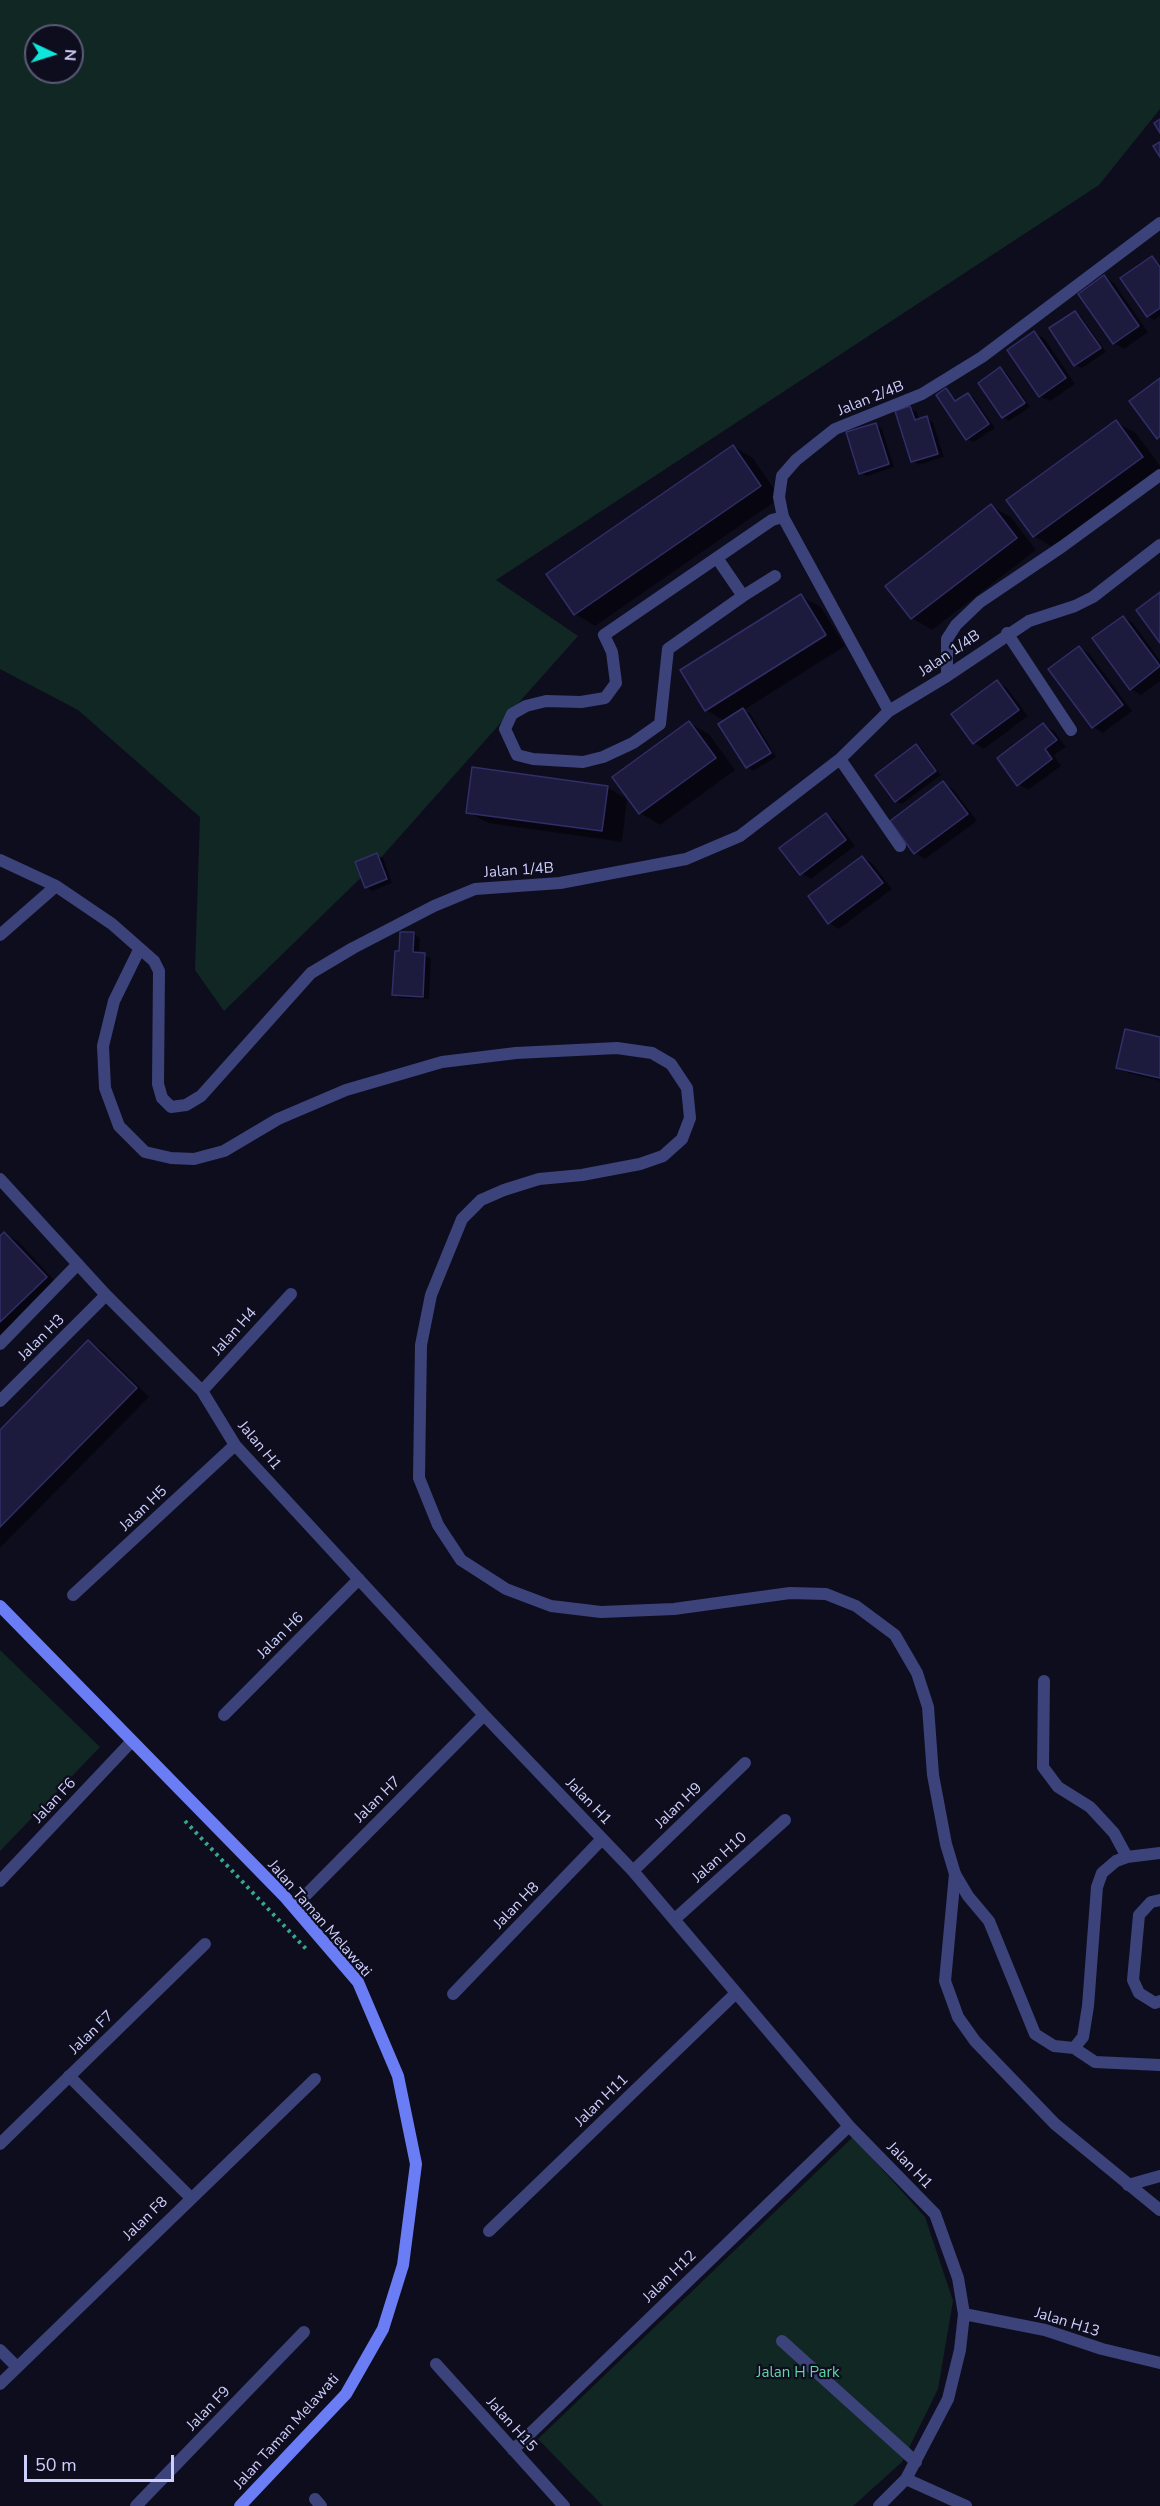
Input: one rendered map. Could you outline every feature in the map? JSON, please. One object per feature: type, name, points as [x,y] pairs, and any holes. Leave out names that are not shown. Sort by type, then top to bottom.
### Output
[{"type":"main road","name":"Jalan Taman Melawati","points":[[0,1606],[294,1907],[358,1982],[398,2076],[416,2164],[404,2265],[383,2329],[346,2394],[246,2504]]},
{"type":"street","name":"Jalan 2/4B","points":[[889,711],[783,517],[779,497],[782,476],[796,460],[835,429],[922,394],[982,357],[1160,223]]},
{"type":"street","points":[[947,676],[947,639],[956,625],[980,602],[1064,546],[1160,475]]},
{"type":"street","points":[[775,576],[668,649],[660,724],[633,743],[603,757],[583,762],[533,759],[517,755],[505,729],[512,714],[526,706],[546,701],[581,702],[605,698],[616,683],[612,652],[604,635],[772,520],[783,517]]},
{"type":"street","name":"Jalan 1/4B","points":[[0,860],[56,886],[112,924],[154,961],[159,971],[157,1064],[162,1098],[171,1107],[186,1105],[201,1096],[311,972],[353,948],[475,889],[560,883],[686,859],[740,836],[840,759],[889,711],[947,676],[1007,633],[1038,616],[1075,606],[1093,597],[1160,545]]},
{"type":"street","points":[[717,558],[743,596]]},
{"type":"street","points":[[1007,633],[1071,730]]},
{"type":"street","points":[[840,759],[900,846]]},
{"type":"street","points":[[0,935],[56,886]]},
{"type":"street","points":[[139,950],[114,1001],[103,1046],[105,1088],[119,1126],[145,1152],[171,1158],[194,1159],[224,1150],[278,1119],[346,1090],[442,1062],[516,1053],[617,1047],[651,1053],[671,1064],[687,1088],[690,1118],[682,1139],[663,1156],[640,1164],[582,1175],[539,1179],[481,1200],[462,1219],[431,1294],[421,1345],[419,1478],[438,1525],[461,1560],[506,1589],[550,1606],[601,1612],[674,1609],[790,1593],[826,1594],[856,1606],[887,1629],[895,1635],[917,1673],[928,1707],[933,1775],[946,1844],[955,1874],[968,1896],[989,1921],[1035,2034],[1054,2046],[1074,2048],[1095,2062],[1160,2065]]},
{"type":"street","name":"Jalan H1","points":[[0,1179],[106,1295],[202,1391],[235,1445],[484,1715],[676,1918],[736,1993],[849,2126],[935,2214],[958,2278],[964,2314],[960,2350],[948,2399],[916,2462],[906,2479],[879,2506]]},
{"type":"street","name":"Jalan H3","points":[[0,1344],[78,1264]]},
{"type":"street","name":"Jalan H4","points":[[202,1391],[291,1294]]},
{"type":"street","name":"Jalan H3","points":[[0,1401],[106,1295]]},
{"type":"street","name":"Jalan H5","points":[[74,1595],[235,1445]]},
{"type":"street","name":"Jalan H6","points":[[224,1715],[359,1579]]},
{"type":"street","points":[[1044,1681],[1043,1767],[1058,1787],[1090,1807],[1114,1833],[1127,1857]]},
{"type":"street","name":"Jalan H7","points":[[294,1907],[484,1715]]},
{"type":"street","name":"Jalan F6","points":[[0,1881],[132,1741]]},
{"type":"street","name":"Jalan H9","points":[[633,1871],[745,1764]]},
{"type":"street","name":"Jalan H10","points":[[676,1918],[785,1820]]},
{"type":"street","name":"Jalan H8","points":[[453,1994],[603,1839]]},
{"type":"street","points":[[1074,2048],[1083,2037],[1088,2007],[1096,1887],[1102,1873],[1116,1861],[1127,1857],[1160,1853]]},
{"type":"street","points":[[955,1874],[945,1982],[958,2017],[975,2041],[1055,2124],[1160,2210]]},
{"type":"street","points":[[1160,1900],[1151,1902],[1139,1916],[1133,1980],[1139,1993],[1155,2002],[1160,2001]]},
{"type":"street","name":"Jalan F7","points":[[0,2144],[205,1944]]},
{"type":"street","name":"Jalan H11","points":[[489,2231],[736,1993]]},
{"type":"street","points":[[69,2076],[190,2197]]},
{"type":"street","name":"Jalan F8","points":[[0,2384],[190,2197],[315,2079]]},
{"type":"street","name":"Jalan H12","points":[[513,2450],[849,2126]]},
{"type":"street","points":[[1128,2185],[1160,2176]]},
{"type":"street","name":"Jalan H13","points":[[964,2314],[1045,2330],[1102,2349],[1160,2363]]},
{"type":"street","name":"Jalan F9","points":[[136,2506],[304,2332]]},
{"type":"street","points":[[782,2341],[916,2462]]},
{"type":"street","points":[[0,2350],[16,2367]]},
{"type":"street","name":"Jalan H15","points":[[436,2364],[564,2506]]},
{"type":"street","points":[[906,2479],[966,2506]]},
{"type":"path","points":[[178,1813],[312,1954]]},
{"type":"green space","points":[[0,0],[1160,0],[1160,109],[1099,185],[496,580],[578,636],[377,862],[224,1011],[195,970],[200,817],[78,710],[0,669]]},
{"type":"green space","points":[[0,1650],[100,1747],[0,1851]]},
{"type":"green space","name":"Jalan H Park","points":[[853,2137],[925,2217],[953,2301],[938,2389],[902,2462],[853,2506],[603,2506],[538,2439]]},
{"type":"building","points":[[1160,119],[1160,133],[1154,123]]},
{"type":"building","points":[[1160,142],[1160,157],[1153,146]]},
{"type":"building","points":[[1152,256],[1160,267],[1160,308],[1147,317],[1120,278]]},
{"type":"building","points":[[1104,275],[1139,326],[1113,344],[1078,294]]},
{"type":"building","points":[[1075,311],[1101,348],[1074,366],[1049,328]]},
{"type":"building","points":[[1034,331],[1066,378],[1039,397],[1007,350]]},
{"type":"building","points":[[1000,367],[1025,403],[1002,418],[978,383]]},
{"type":"building","points":[[1160,378],[1160,436],[1157,439],[1129,401]]},
{"type":"building","points":[[946,388],[955,401],[968,393],[989,424],[966,440],[936,395]]},
{"type":"building","points":[[910,406],[915,420],[927,416],[938,454],[911,462],[895,411]]},
{"type":"building","points":[[1116,420],[1143,457],[1033,537],[1006,500]]},
{"type":"building","points":[[876,423],[889,464],[859,474],[846,432]]},
{"type":"building","points":[[733,445],[761,486],[574,615],[546,574]]},
{"type":"building","points":[[991,504],[1017,538],[911,619],[885,586]]},
{"type":"building","points":[[1160,592],[1160,643],[1136,610]]},
{"type":"building","points":[[801,594],[826,635],[705,711],[680,670]]},
{"type":"building","points":[[1123,616],[1160,666],[1130,690],[1092,638]]},
{"type":"building","points":[[1079,646],[1123,705],[1092,728],[1048,669]]},
{"type":"building","points":[[997,680],[1019,710],[973,744],[951,714]]},
{"type":"building","points":[[743,708],[771,753],[746,768],[718,724]]},
{"type":"building","points":[[689,721],[716,758],[639,814],[612,777]]},
{"type":"building","points":[[1043,723],[1057,740],[1045,749],[1052,759],[1017,786],[997,758]]},
{"type":"building","points":[[916,744],[936,771],[895,802],[875,775]]},
{"type":"building","points":[[472,767],[608,786],[602,831],[466,813]]},
{"type":"building","points":[[943,781],[968,814],[914,854],[890,821]]},
{"type":"building","points":[[826,813],[846,840],[800,875],[779,848]]},
{"type":"building","points":[[377,853],[387,879],[365,888],[355,862]]},
{"type":"building","points":[[862,856],[883,883],[828,924],[808,896]]},
{"type":"building","points":[[400,932],[414,932],[413,952],[425,953],[423,997],[392,995],[395,951],[399,951]]},
{"type":"building","points":[[1125,1029],[1160,1037],[1160,1078],[1116,1068]]},
{"type":"building","points":[[4,1232],[47,1277],[0,1322],[0,1236]]},
{"type":"building","points":[[88,1340],[137,1388],[0,1527],[0,1430]]}]
